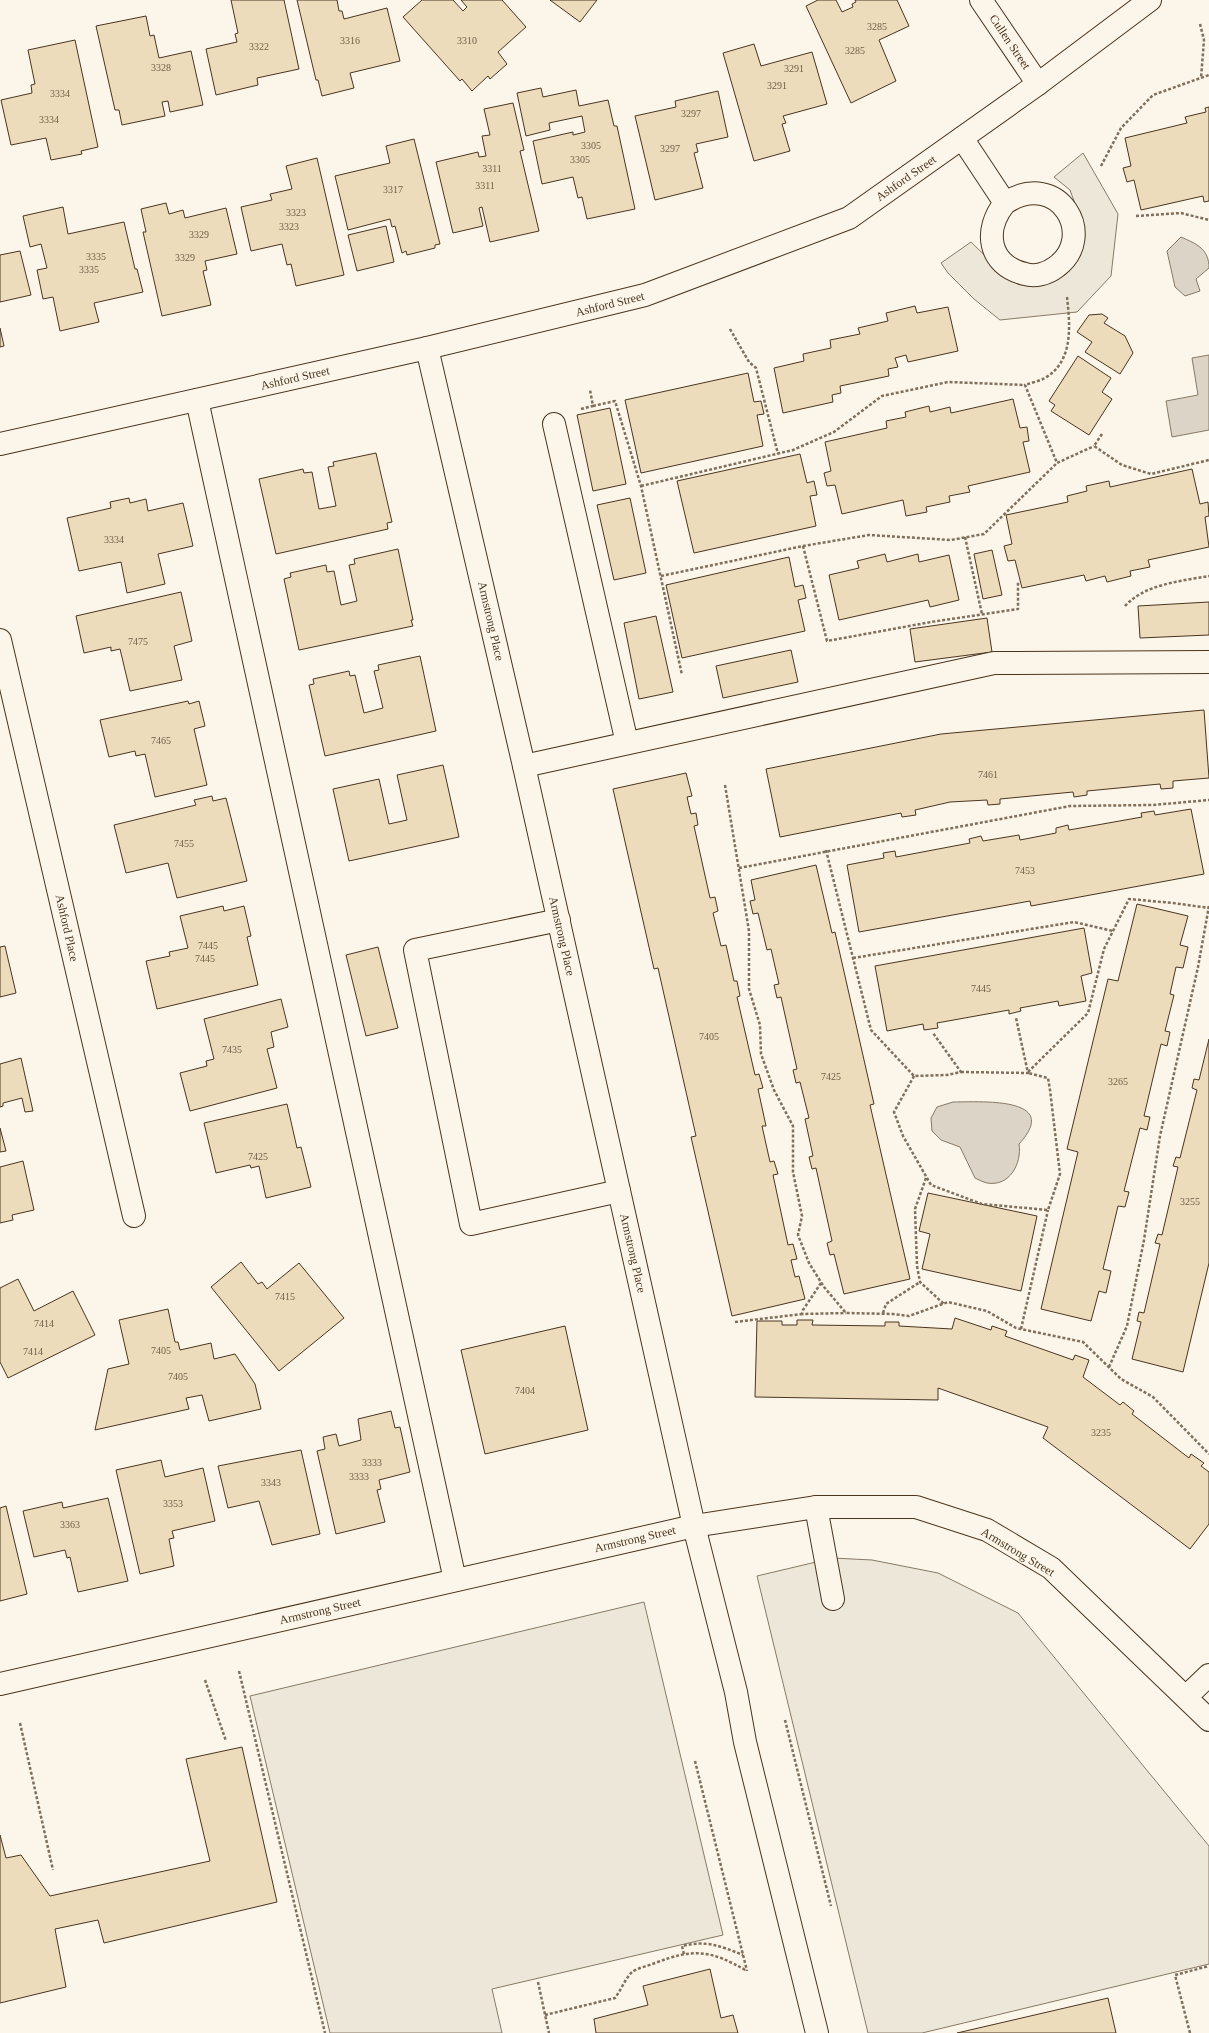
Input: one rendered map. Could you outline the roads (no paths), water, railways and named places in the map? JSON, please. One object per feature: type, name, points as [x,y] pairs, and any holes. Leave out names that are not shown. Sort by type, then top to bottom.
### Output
[{"type":"street","name":"Cullen Street","points":[[981,0],[1038,84]]},
{"type":"street","name":"Ashford Street","points":[[0,444],[427,348],[645,295],[849,218],[1038,84],[1150,0]]},
{"type":"street","points":[[962,138],[1005,203]]},
{"type":"street","name":"Armstrong Place","points":[[427,348],[559,920],[694,1526],[736,1692],[745,1742],[817,2033]]},
{"type":"street","points":[[197,400],[455,1580]]},
{"type":"street","points":[[554,424],[627,744]]},
{"type":"street","name":"Ashford Place","points":[[0,640],[134,1216]]},
{"type":"street","points":[[524,766],[994,663],[1209,662]]},
{"type":"street","points":[[559,920],[415,950],[471,1224],[619,1191]]},
{"type":"street","points":[[816,1507],[833,1599]]},
{"type":"street","name":"Armstrong Street","points":[[0,1684],[694,1526],[816,1507],[916,1507],[986,1530],[1051,1568],[1209,1720]]},
{"type":"street","points":[[1186,1697],[1209,1675]]}]
